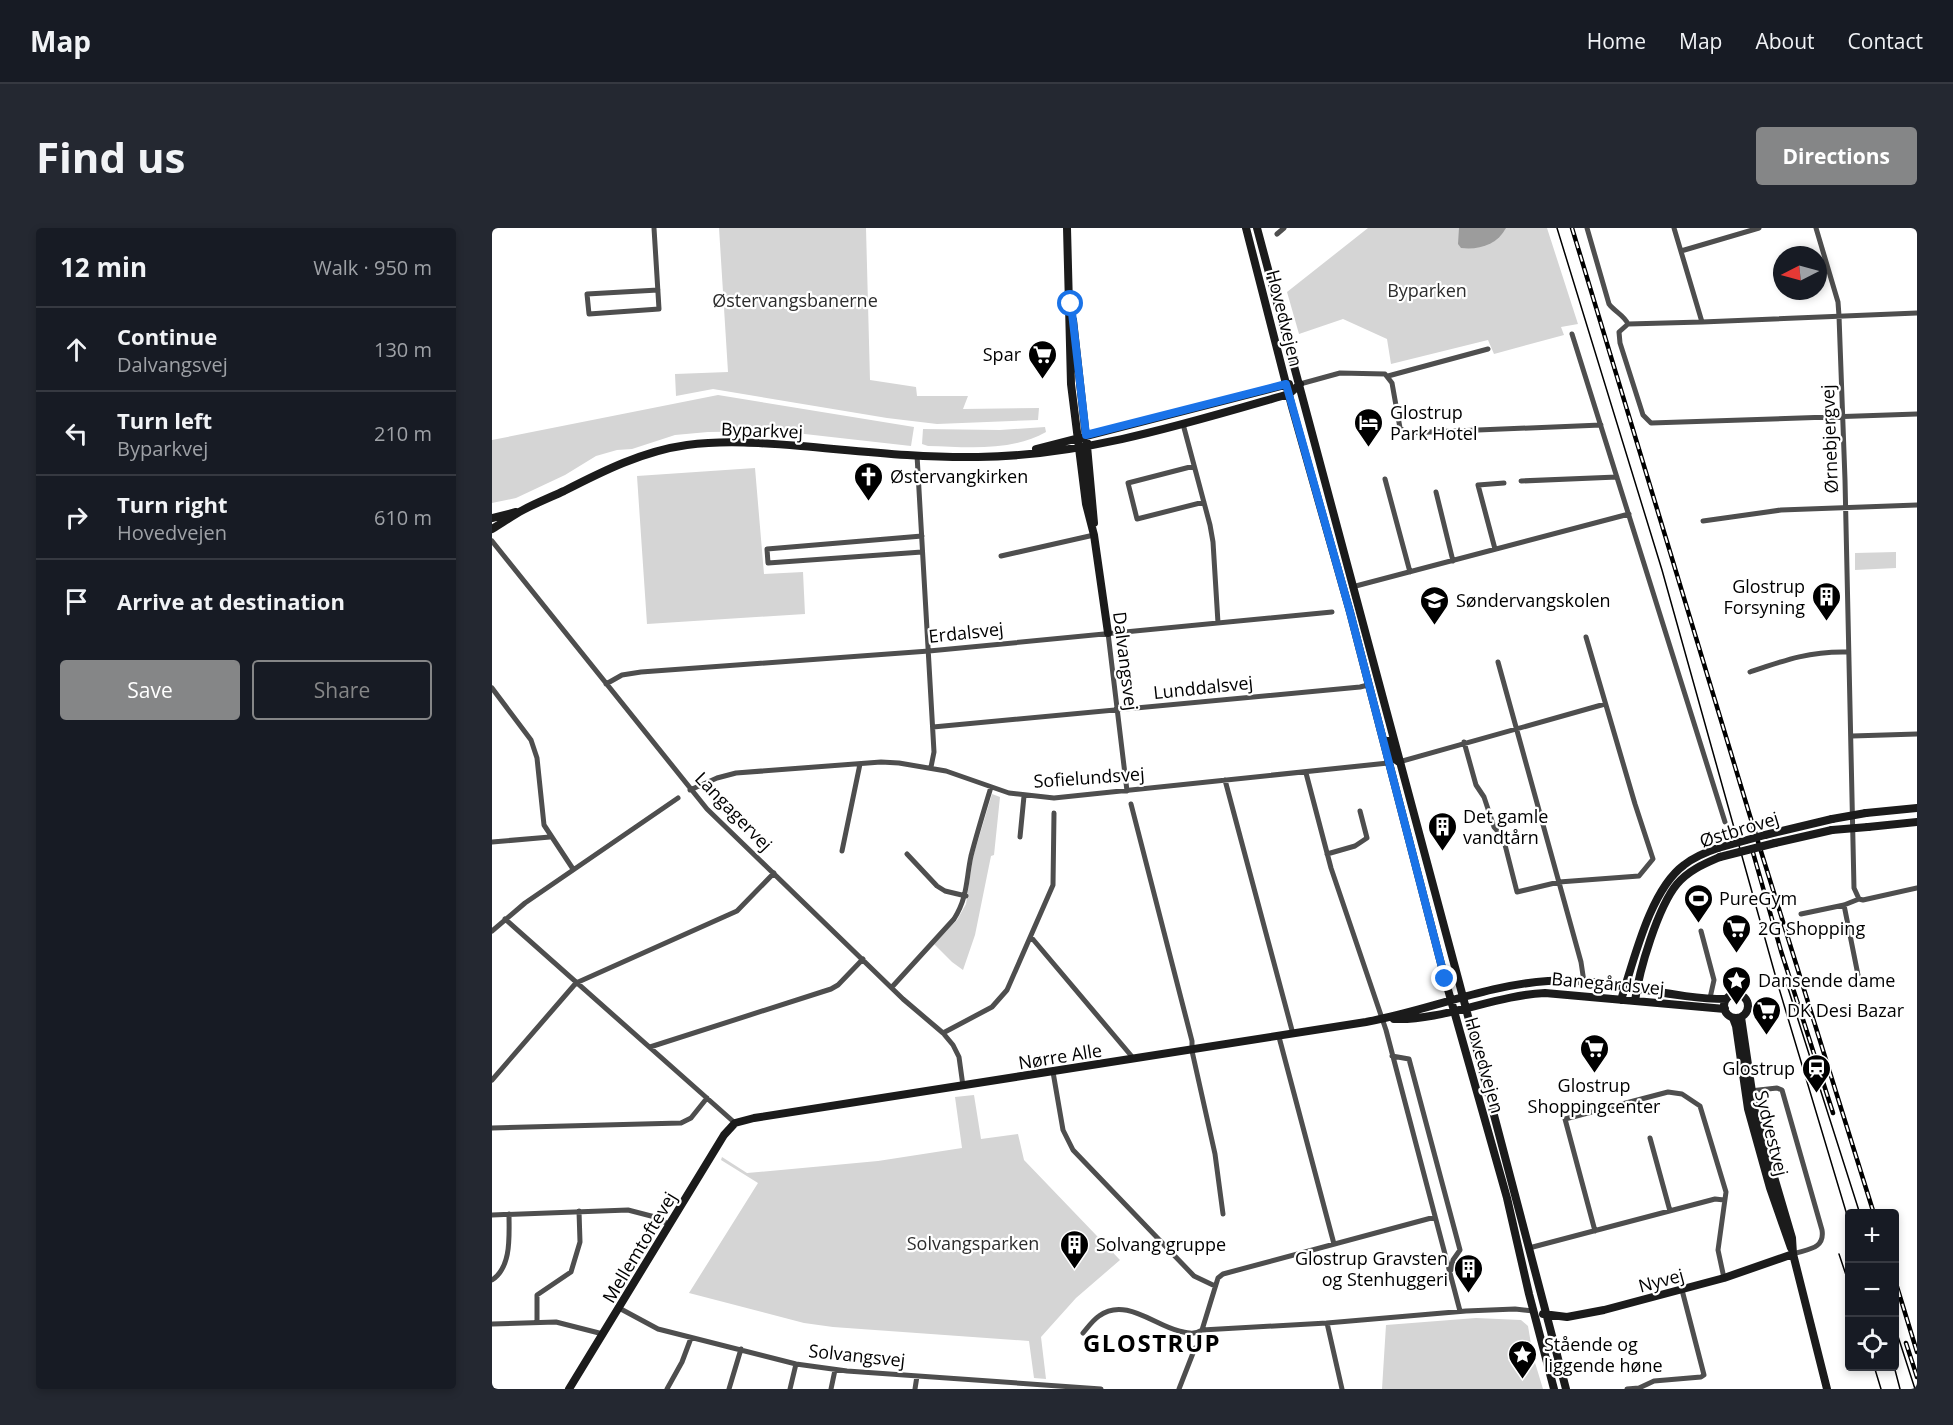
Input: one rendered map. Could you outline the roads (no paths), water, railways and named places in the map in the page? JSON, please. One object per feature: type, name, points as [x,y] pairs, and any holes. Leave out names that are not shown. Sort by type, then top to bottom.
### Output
[{"type":"street","points":[[654,228],[658,290],[659,309],[588,314],[587,294],[658,290]]},
{"type":"street","name":"Dalvangsvej","points":[[1067,228],[1070,368],[1086,504],[1094,535]]},
{"type":"street","name":"Hovedvejen","points":[[1246,228],[1451,1000],[1507,1198],[1554,1389]]},
{"type":"street","name":"Hovedvejen","points":[[1257,228],[1566,1389]]},
{"type":"street","points":[[1276,234],[1284,228]]},
{"type":"street","points":[[1587,228],[1609,304],[1615,312],[1625,317],[1628,324]]},
{"type":"street","points":[[1674,228],[1702,322]]},
{"type":"street","points":[[1681,251],[1759,228]]},
{"type":"street","name":"Ørnebjergvej","points":[[1816,228],[1838,302],[1839,316],[1844,417],[1854,888],[1858,899]]},
{"type":"street","name":"Dalvangsvej","points":[[1069,289],[1086,435],[1094,535],[1127,790]]},
{"type":"street","points":[[1917,313],[1628,324],[1622,328],[1619,337],[1642,412],[1646,420],[1654,423],[1917,414]]},
{"type":"street","points":[[1572,334],[1725,822]]},
{"type":"street","points":[[1388,376],[1488,348]]},
{"type":"street","points":[[1300,384],[1340,373],[1382,373],[1388,376],[1392,383],[1400,428],[1406,433],[1601,425]]},
{"type":"street","name":"Byparkvej","points":[[1012,456],[1077,437],[1286,384],[1300,384]]},
{"type":"street","name":"Byparkvej","points":[[492,529],[524,510],[622,463],[687,445],[765,443],[917,455],[978,458],[1012,456],[1087,446],[1183,424],[1289,394],[1300,384]]},
{"type":"street","points":[[1183,424],[1213,542],[1218,622]]},
{"type":"street","points":[[917,455],[933,728],[934,755],[931,767]]},
{"type":"street","points":[[1194,466],[1128,483],[1137,519],[1204,502]]},
{"type":"street","points":[[1521,481],[1617,477]]},
{"type":"street","points":[[1385,479],[1410,572]]},
{"type":"street","points":[[1495,549],[1478,485],[1504,483]]},
{"type":"street","points":[[1436,492],[1453,561]]},
{"type":"street","points":[[1702,520],[1771,510],[1917,505]]},
{"type":"street","name":"Byparkvej","points":[[492,518],[524,510]]},
{"type":"street","points":[[1352,587],[1629,514]]},
{"type":"street","points":[[1001,556],[1094,535]]},
{"type":"street","points":[[922,536],[767,549],[768,563],[922,552]]},
{"type":"street","name":"Langagervej","points":[[492,541],[690,790],[721,824],[953,1045],[959,1057],[963,1086]]},
{"type":"street","name":"Erdalsvej","points":[[606,684],[622,675],[640,672],[929,651],[1332,612]]},
{"type":"street","points":[[1464,742],[1476,785],[1484,797],[1494,827],[1503,837],[1517,892],[1559,882],[1639,876],[1653,859],[1586,636]]},
{"type":"street","points":[[1750,672],[1790,658],[1848,652]]},
{"type":"street","points":[[1498,662],[1583,969],[1584,982]]},
{"type":"street","name":"Lunddalsvej","points":[[933,728],[1368,685]]},
{"type":"street","points":[[492,688],[531,740],[537,758],[542,820],[550,837],[573,870]]},
{"type":"street","points":[[1371,696],[1392,757],[1400,762],[1464,742],[1605,704]]},
{"type":"street","points":[[1851,736],[1917,734]]},
{"type":"street","name":"Sofielundsvej","points":[[690,790],[717,778],[736,773],[890,762],[931,767],[991,787],[1024,795],[1054,798],[1388,763]]},
{"type":"street","points":[[842,851],[860,764]]},
{"type":"street","points":[[1306,773],[1327,854],[1386,1019],[1392,1056],[1460,1311]]},
{"type":"street","points":[[1225,780],[1293,1034]]},
{"type":"street","points":[[892,987],[954,919],[966,896],[971,856],[991,787]]},
{"type":"street","points":[[1020,837],[1024,795]]},
{"type":"street","points":[[492,931],[525,903],[678,798]]},
{"type":"street","points":[[1131,804],[1192,1041],[1192,1051],[1215,1154],[1222,1214]]},
{"type":"street","name":"Østbrovej","points":[[1622,1000],[1648,920],[1660,892],[1683,865],[1718,848],[1773,833],[1866,813],[1917,808]]},
{"type":"street","points":[[1327,854],[1355,846],[1367,838],[1360,811]]},
{"type":"street","points":[[942,1033],[992,1007],[1007,990],[1053,885],[1054,813]]},
{"type":"street","name":"Østbrovej","points":[[1635,1001],[1645,956],[1669,894],[1690,872],[1702,864],[1807,834],[1917,822]]},
{"type":"street","points":[[492,842],[550,837]]},
{"type":"street","points":[[907,854],[937,886],[945,891],[966,896]]},
{"type":"street","points":[[492,1080],[576,983],[737,911],[774,873]]},
{"type":"street","points":[[1801,914],[1844,905],[1858,899],[1863,900],[1917,888]]},
{"type":"street","points":[[1844,905],[1860,985],[1888,980]]},
{"type":"street","points":[[505,920],[735,1123]]},
{"type":"street","points":[[1701,931],[1714,980],[1710,998]]},
{"type":"street","points":[[1031,937],[1134,1059]]},
{"type":"street","points":[[650,1047],[831,989],[838,985],[863,959]]},
{"type":"street","name":"Banegårdsvej","points":[[1463,997],[1526,983],[1549,981],[1584,982],[1726,999]]},
{"type":"street","name":"Banegårdsvej","points":[[1454,1011],[1528,994],[1545,993],[1725,1009]]},
{"type":"street","points":[[1735,994],[1745,997],[1749,1008],[1746,1013],[1737,1017],[1728,1015],[1725,1009],[1726,999],[1735,994]]},
{"type":"street","name":"Nørre Alle","points":[[735,1123],[754,1118],[1386,1019],[1463,997]]},
{"type":"street","name":"Nørre Alle","points":[[1386,1019],[1454,1011]]},
{"type":"street","name":"Sydvestvej","points":[[1737,1017],[1736,1026],[1748,1092],[1748,1109],[1786,1240],[1793,1254],[1827,1389]]},
{"type":"street","points":[[1279,1037],[1334,1244]]},
{"type":"street","points":[[1392,1056],[1409,1059],[1460,1250],[1452,1263],[1451,1275]]},
{"type":"street","points":[[1053,1072],[1063,1130],[1073,1150],[1194,1276],[1215,1286]]},
{"type":"street","points":[[1748,1092],[1777,1088],[1782,1090],[1822,1230],[1822,1241],[1819,1245],[1793,1254]]},
{"type":"street","points":[[1594,1231],[1565,1119],[1668,1092],[1682,1094],[1700,1106],[1726,1192],[1718,1251],[1724,1278]]},
{"type":"street","points":[[492,1128],[681,1123],[691,1118],[707,1098]]},
{"type":"street","name":"Mellemtoftevej","points":[[570,1389],[724,1135],[735,1123]]},
{"type":"street","points":[[1650,1138],[1670,1211]]},
{"type":"street","points":[[1528,1248],[1715,1199],[1724,1200]]},
{"type":"street","points":[[537,1322],[537,1295],[572,1271],[580,1242],[579,1211]]},
{"type":"street","points":[[492,1215],[632,1211],[655,1217],[670,1225]]},
{"type":"street","points":[[492,1280],[501,1274],[509,1245],[508,1214]]},
{"type":"street","points":[[1202,1330],[1218,1278],[1223,1274],[1435,1217]]},
{"type":"street","points":[[1443,1247],[1449,1254],[1457,1254]]},
{"type":"street","name":"Nyvej","points":[[1533,1311],[1558,1317],[1582,1314],[1682,1290],[1793,1254]]},
{"type":"street","points":[[1627,1389],[1639,1388],[1654,1381],[1704,1375],[1682,1290]]},
{"type":"street","name":"Solvangsvej","points":[[619,1308],[658,1329],[796,1364],[835,1370],[917,1376],[1003,1386],[1101,1389]]},
{"type":"street","points":[[1083,1333],[1097,1318],[1109,1311],[1117,1310],[1133,1311],[1170,1328],[1196,1334],[1202,1330],[1327,1323],[1460,1311],[1515,1309],[1533,1311]]},
{"type":"street","points":[[492,1324],[565,1323],[603,1334]]},
{"type":"street","points":[[1327,1323],[1342,1389]]},
{"type":"street","points":[[667,1389],[682,1362],[691,1338]]},
{"type":"street","points":[[1179,1389],[1195,1348]]},
{"type":"street","points":[[729,1389],[741,1349]]},
{"type":"street","points":[[790,1389],[796,1364]]},
{"type":"street","points":[[831,1389],[835,1370]]},
{"type":"street","points":[[915,1389],[917,1376]]},
{"type":"tram line","points":[[1557,228],[1662,570],[1778,985],[1845,1209]]},
{"type":"tram line","points":[[1787,985],[1858,1209]]},
{"type":"tram line","points":[[1839,1254],[1845,1272]]},
{"type":"tram line","points":[[1899,1339],[1915,1389]]},
{"type":"tram line","points":[[1876,1371],[1881,1389]]},
{"type":"tram line","points":[[1895,1371],[1900,1389]]},
{"type":"railway","points":[[1572,228],[1750,816],[1872,1209]]},
{"type":"railway","points":[[1752,849],[1781,951],[1833,1113]]},
{"type":"railway","points":[[1899,1293],[1917,1352]]},
{"type":"railway","points":[[1906,1343],[1917,1377]]},
{"type":"place","name":"Spar","points":[[1042,380]]},
{"type":"place","name":"Glostrup Park Hotel","points":[[1369,448]]},
{"type":"place","name":"Østervangkirken","points":[[869,502]]},
{"type":"place","name":"Glostrup Forsyning","points":[[1826,622]]},
{"type":"place","name":"Søndervangskolen","points":[[1435,626]]},
{"type":"place","name":"Det gamle vandtårn","points":[[1442,852]]},
{"type":"place","name":"PureGym","points":[[1698,924]]},
{"type":"place","name":"2G Shopping","points":[[1737,954]]},
{"type":"place","name":"Dansende dame","points":[[1737,1006]]},
{"type":"place","name":"DK Desi Bazar","points":[[1766,1036]]},
{"type":"place","name":"Glostrup Shoppingcenter","points":[[1594,1074]]},
{"type":"place","name":"Glostrup","points":[[1816,1094]]},
{"type":"place","name":"Solvang gruppe","points":[[1075,1270]]},
{"type":"place","name":"Glostrup Gravsten og Stenhuggeri","points":[[1469,1294]]},
{"type":"place","name":"Stående og liggende høne","points":[[1523,1380]]},
{"type":"district","name":"GLOSTRUP","points":[[1152,1342]]},
{"type":"park label","name":"Byparken","points":[[1427,290]]},
{"type":"park label","name":"Østervangsbanerne","points":[[795,300]]},
{"type":"park label","name":"Solvangsparken","points":[[973,1243]]}]
